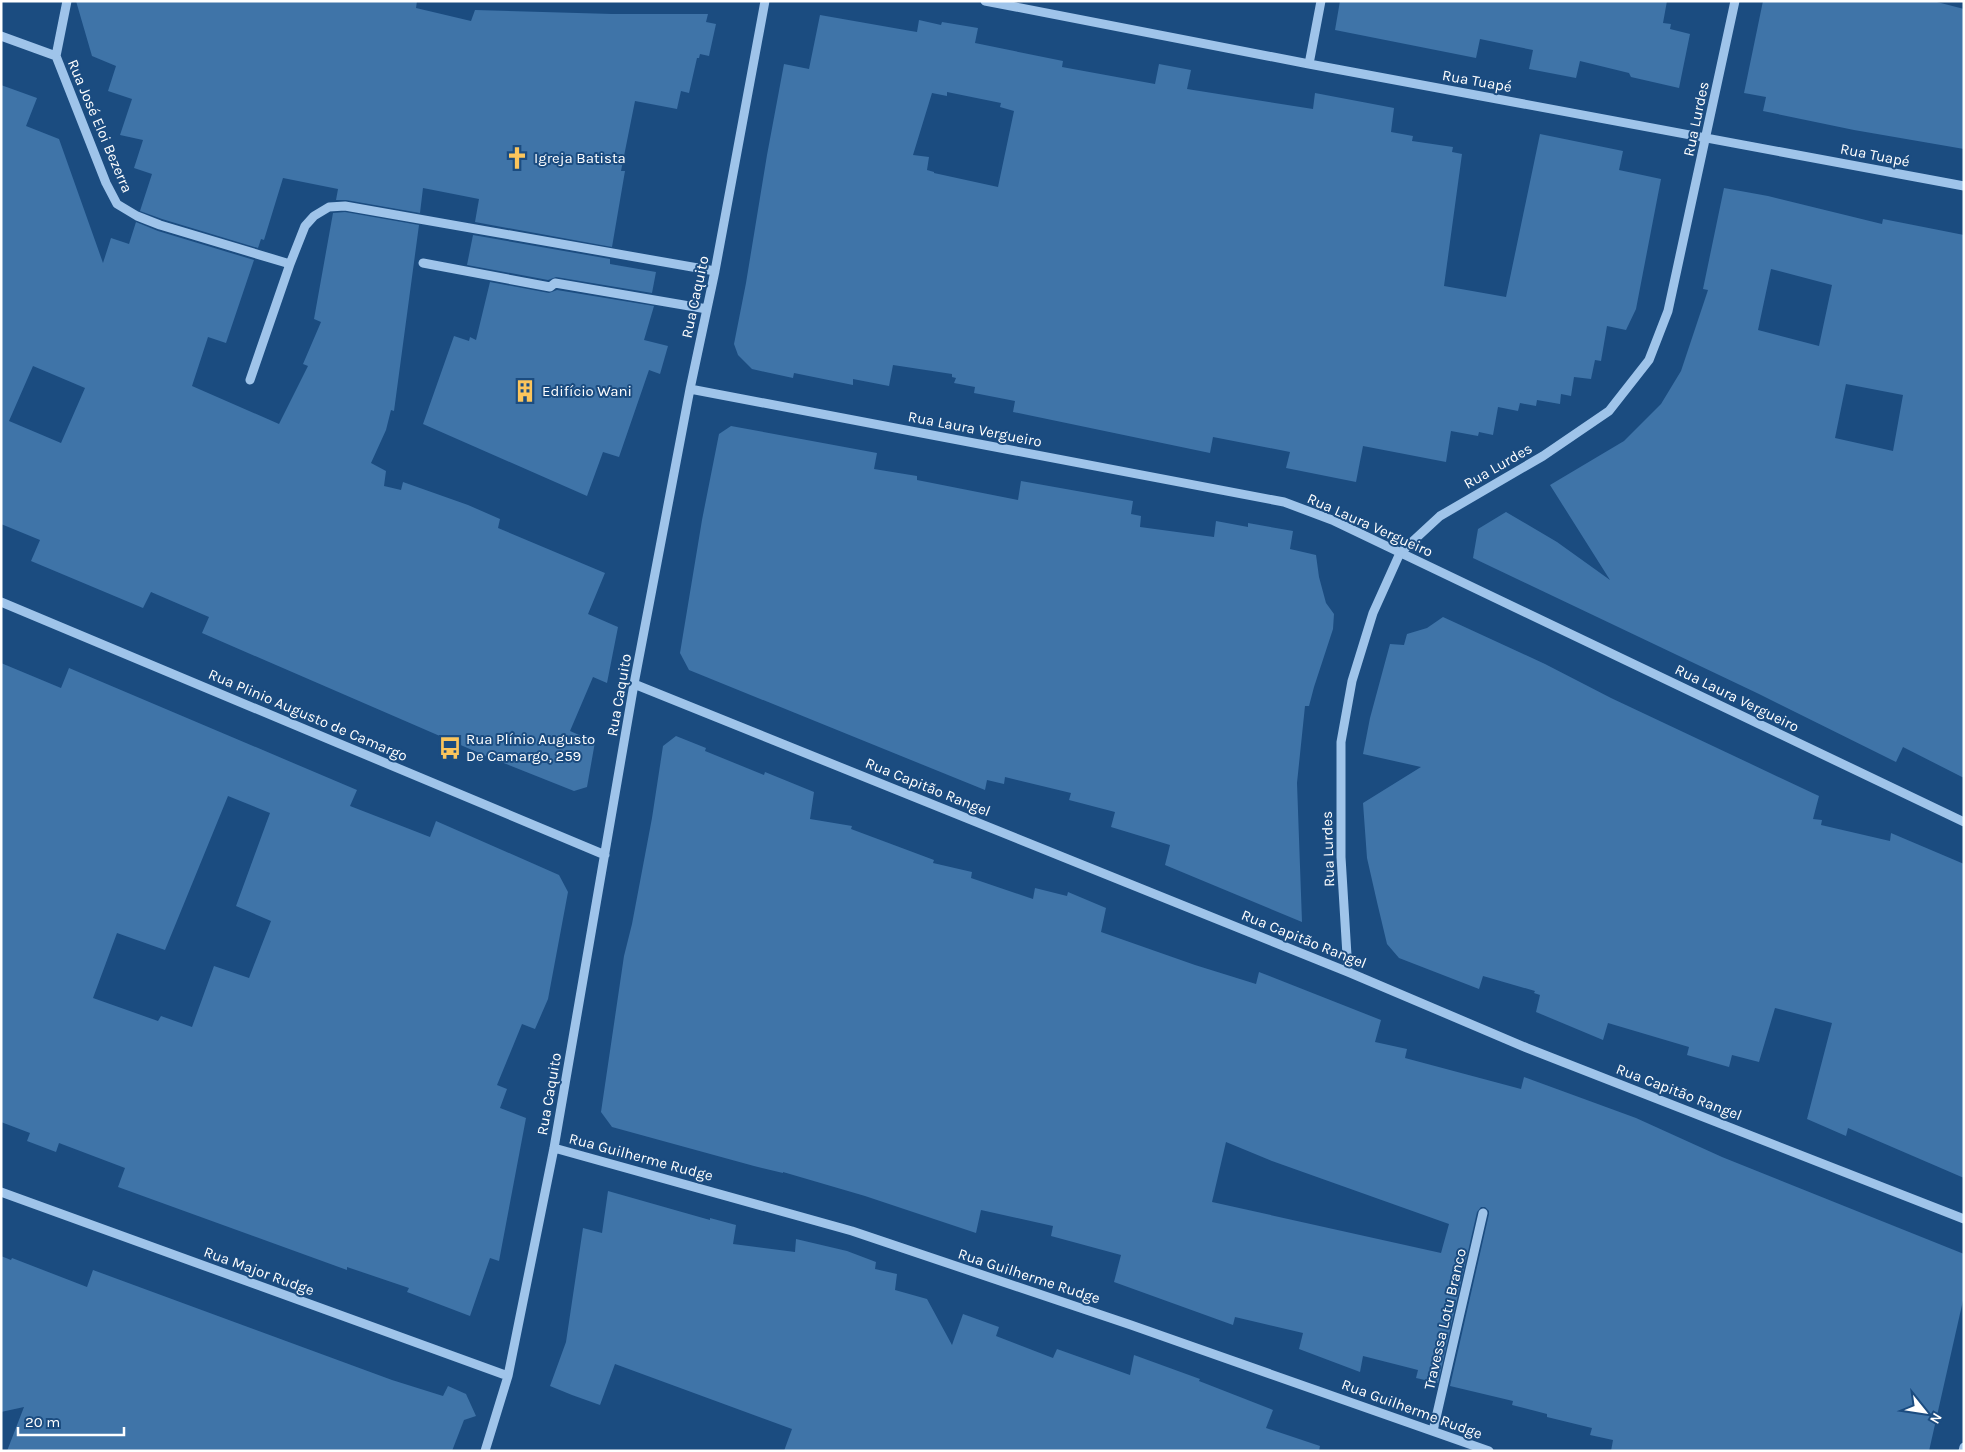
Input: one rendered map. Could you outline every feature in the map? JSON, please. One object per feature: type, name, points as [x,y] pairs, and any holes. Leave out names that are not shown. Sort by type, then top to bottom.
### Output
[{"type":"street","points":[[1,36],[56,56],[67,1]]},
{"type":"street","name":"Rua Caquito","points":[[485,1451],[508,1376],[554,1148],[634,684],[690,389],[715,271],[765,1]]},
{"type":"street","name":"Rua Tuapé","points":[[985,1],[1309,64],[1964,186]]},
{"type":"street","points":[[1309,64],[1321,1]]},
{"type":"street","name":"Rua Lurdes","points":[[1348,972],[1341,857],[1341,742],[1352,681],[1373,613],[1400,553],[1440,516],[1543,456],[1609,412],[1649,360],[1668,311],[1735,1]]},
{"type":"street","name":"Rua José Eloi Bezerra","points":[[56,56],[106,183],[118,204],[137,216],[160,225],[290,264]]},
{"type":"street","points":[[250,380],[305,226],[314,216],[329,207],[345,206],[715,271]]},
{"type":"street","points":[[423,263],[550,287],[555,283],[707,309]]},
{"type":"street","name":"Rua Laura Vergueiro","points":[[690,389],[1284,502],[1332,520],[1964,822]]},
{"type":"street","name":"Rua Plinio Augusto de Camargo","points":[[1,602],[604,855]]},
{"type":"street","name":"Rua Capitão Rangel","points":[[634,684],[1348,972],[1527,1048],[1964,1218]]},
{"type":"street","name":"Rua Guilherme Rudge","points":[[554,1148],[852,1231],[1140,1328],[1489,1451]]},
{"type":"street","name":"Rua Major Rudge","points":[[1,1192],[508,1376]]},
{"type":"street","name":"Travessa Lotu Branco","points":[[1433,1431],[1484,1213]]},
{"type":"street","points":[[1963,1451],[1964,1447]]},
{"type":"building","points":[[76,1],[417,1],[416,8],[471,21],[475,10],[612,14],[708,14],[706,22],[716,24],[709,56],[700,54],[699,58],[697,58],[689,93],[681,91],[677,109],[635,101],[621,171],[625,171],[612,247],[475,222],[479,199],[423,188],[420,213],[346,200],[336,200],[338,189],[283,178],[264,240],[261,239],[258,248],[140,211],[152,174],[134,168],[143,140],[120,135],[132,99],[108,91],[116,66],[92,56]]},
{"type":"building","points":[[1340,1],[1667,1],[1663,23],[1671,24],[1670,29],[1690,34],[1679,88],[1631,77],[1629,73],[1580,61],[1576,78],[1529,69],[1533,50],[1480,39],[1476,58],[1335,30]]},
{"type":"building","points":[[1763,1],[1933,1],[1964,9],[1964,149],[1854,130],[1763,111],[1766,97],[1744,93]]},
{"type":"building","points":[[820,15],[917,32],[919,20],[941,25],[942,22],[978,28],[975,43],[1063,61],[1062,67],[1155,84],[1159,64],[1191,70],[1187,89],[1313,109],[1315,93],[1394,108],[1391,132],[1413,136],[1412,141],[1453,147],[1452,152],[1462,154],[1444,286],[1506,297],[1540,134],[1623,151],[1619,170],[1661,179],[1636,309],[1626,330],[1607,326],[1601,361],[1595,360],[1591,379],[1574,377],[1571,396],[1561,394],[1560,404],[1537,400],[1536,406],[1520,403],[1518,411],[1498,407],[1493,435],[1479,432],[1478,436],[1451,431],[1446,462],[1363,446],[1356,482],[1286,468],[1290,452],[1213,437],[1210,453],[1013,412],[1015,401],[974,393],[975,387],[954,383],[956,378],[952,377],[952,374],[893,365],[889,386],[853,379],[853,385],[794,373],[793,378],[752,369],[738,355],[734,344],[784,64],[809,69]],"holes":[[[947,92],[1001,103],[1000,107],[1014,111],[998,187],[934,173],[927,170],[929,157],[913,155],[932,93],[947,96]]]},
{"type":"building","points":[[1,85],[37,98],[26,126],[59,139],[103,263],[111,238],[129,244],[136,222],[158,231],[254,260],[226,343],[208,337],[192,386],[279,424],[308,366],[303,364],[321,322],[314,319],[333,213],[345,212],[419,225],[394,411],[391,410],[386,430],[371,463],[386,471],[384,486],[401,490],[403,482],[468,505],[500,519],[498,528],[605,573],[588,614],[618,627],[607,683],[593,677],[570,731],[595,742],[587,787],[574,791],[486,756],[202,633],[209,617],[151,592],[143,608],[31,561],[40,540],[1,524]],"holes":[[[33,366],[85,388],[61,443],[9,421]]]},
{"type":"building","points":[[1724,188],[1768,196],[1882,224],[1883,219],[1964,235],[1964,778],[1903,747],[1896,762],[1759,694],[1473,558],[1478,529],[1506,512],[1557,542],[1610,580],[1550,485],[1624,441],[1661,404],[1681,371],[1708,290],[1703,289]],"holes":[[[1771,269],[1832,285],[1819,346],[1758,330]],[[1846,384],[1903,395],[1893,451],[1835,438]]]},
{"type":"building","points":[[473,235],[610,259],[610,264],[656,272],[652,293],[556,277],[548,280],[467,265]]},
{"type":"building","points":[[490,282],[549,293],[557,290],[654,306],[644,340],[668,346],[660,374],[649,370],[619,457],[603,452],[587,496],[423,424],[454,336],[469,341],[470,337],[476,340]]},
{"type":"building","points":[[731,426],[877,453],[874,469],[917,476],[917,480],[1018,500],[1021,481],[1133,501],[1131,514],[1141,516],[1140,527],[1214,537],[1216,521],[1248,527],[1248,523],[1293,531],[1290,549],[1316,555],[1319,577],[1326,603],[1334,614],[1333,629],[1309,706],[1305,706],[1297,783],[1302,922],[1165,865],[1170,845],[1111,827],[1115,812],[1069,800],[1071,793],[1005,777],[1004,784],[987,780],[985,790],[689,670],[680,653],[702,520],[719,434]]},
{"type":"building","points":[[1443,617],[1819,796],[1813,819],[1822,820],[1821,825],[1890,841],[1891,833],[1964,864],[1964,1178],[1848,1128],[1846,1136],[1807,1119],[1832,1023],[1775,1008],[1759,1062],[1732,1055],[1729,1067],[1687,1055],[1689,1047],[1608,1023],[1603,1040],[1536,1012],[1540,995],[1534,993],[1535,991],[1483,976],[1479,989],[1399,958],[1387,944],[1377,902],[1367,858],[1363,803],[1421,767],[1363,754],[1370,718],[1390,644],[1404,645],[1407,634],[1427,628]]},
{"type":"building","points":[[1,663],[61,688],[69,668],[357,790],[350,806],[430,837],[436,821],[559,875],[568,892],[548,999],[535,1029],[522,1024],[497,1085],[507,1089],[500,1108],[526,1118],[499,1261],[490,1258],[470,1316],[407,1292],[409,1288],[347,1267],[347,1270],[118,1187],[125,1168],[59,1143],[56,1152],[27,1141],[30,1133],[1,1122]],"holes":[[[228,796],[270,813],[236,906],[271,921],[249,978],[214,966],[192,1027],[161,1016],[158,1021],[93,998],[117,933],[165,950]]]},
{"type":"building","points":[[676,736],[706,748],[705,751],[764,775],[765,772],[814,792],[810,819],[852,826],[851,829],[934,860],[933,863],[972,872],[971,878],[1033,899],[1035,888],[1067,896],[1068,892],[1106,908],[1101,932],[1256,984],[1259,972],[1381,1020],[1375,1042],[1407,1049],[1405,1058],[1521,1089],[1524,1077],[1636,1118],[1722,1157],[1964,1254],[1964,1296],[1929,1451],[1611,1451],[1613,1440],[1590,1435],[1592,1428],[1547,1417],[1547,1414],[1512,1405],[1513,1401],[1450,1386],[1489,1214],[1485,1207],[1481,1207],[1477,1212],[1438,1383],[1416,1378],[1418,1370],[1363,1356],[1360,1372],[1299,1349],[1303,1333],[1235,1317],[1233,1325],[1114,1282],[1121,1255],[1051,1236],[1053,1226],[981,1210],[976,1233],[865,1196],[783,1172],[754,1166],[612,1127],[601,1112],[624,956],[652,818],[663,746]],"holes":[[[1226,1142],[1272,1161],[1449,1224],[1441,1253],[1212,1202]]]},
{"type":"building","points":[[608,1191],[710,1220],[710,1218],[736,1225],[733,1244],[795,1252],[796,1239],[847,1251],[876,1262],[875,1269],[897,1274],[895,1290],[927,1299],[952,1345],[963,1314],[999,1327],[996,1336],[1053,1358],[1057,1349],[1130,1375],[1134,1355],[1200,1379],[1199,1381],[1273,1410],[1266,1428],[1320,1446],[1319,1451],[784,1451],[792,1429],[615,1364],[600,1405],[572,1395],[550,1386],[566,1342],[583,1228],[602,1233]]},
{"type":"building","points":[[1,1256],[11,1260],[12,1258],[87,1287],[93,1270],[392,1380],[443,1396],[448,1386],[466,1394],[476,1416],[464,1420],[452,1451],[7,1451],[24,1407],[1,1412]]},
{"type":"place","name":"Igreja Batista","points":[[517,158]]},
{"type":"place","name":"Edifício Wani","points":[[525,391]]},
{"type":"place","name":"Rua Plínio Augusto De Camargo, 259","points":[[450,748]]}]
